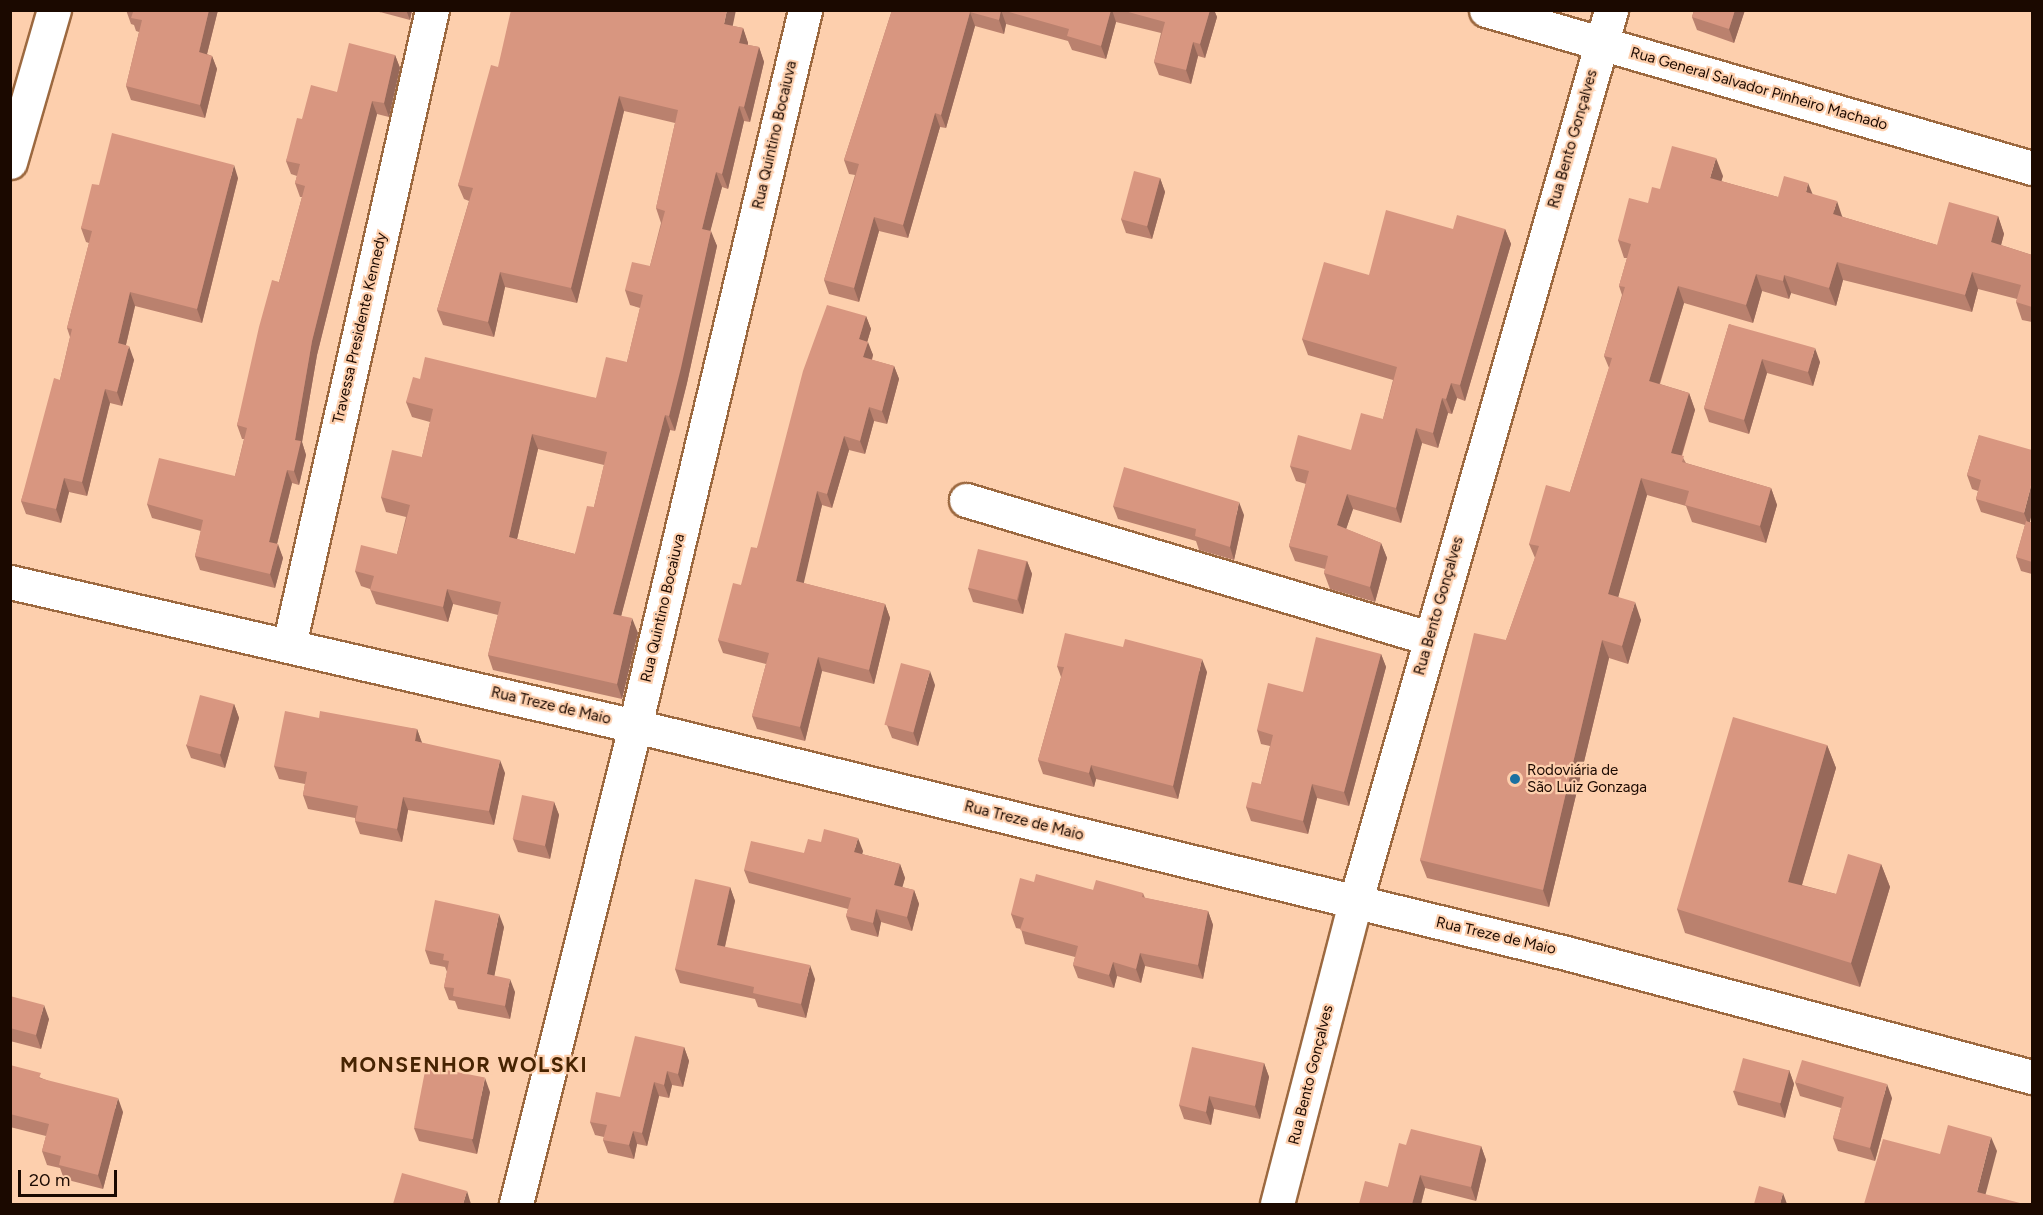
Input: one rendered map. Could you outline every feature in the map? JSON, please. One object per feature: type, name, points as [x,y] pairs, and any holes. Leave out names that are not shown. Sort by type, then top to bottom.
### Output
[{"type":"street","points":[[10,162],[54,10]]},
{"type":"street","name":"Travessa Presidente Kennedy","points":[[289,645],[432,10]]},
{"type":"street","name":"Rua Quintino Bocaiuva","points":[[516,1204],[635,726],[805,10]]},
{"type":"street","name":"Rua General Salvador Pinheiro Machado","points":[[1486,10],[2032,168]]},
{"type":"street","name":"Rua Bento Gonçalves","points":[[1277,1204],[1355,903],[1611,10]]},
{"type":"street","points":[[966,500],[1430,638]]},
{"type":"street","name":"Rua Treze de Maio","points":[[10,582],[635,726],[1566,953],[2032,1077]]},
{"type":"building","points":[[127,10],[209,10],[199,52],[212,56],[200,105],[126,86],[142,20],[131,18],[133,12]]},
{"type":"building","points":[[511,10],[727,10],[724,24],[743,28],[739,43],[759,47],[744,107],[739,106],[722,174],[716,172],[702,229],[711,231],[681,368],[669,416],[665,415],[613,614],[632,618],[617,684],[488,655],[501,602],[447,589],[443,607],[370,590],[374,576],[355,571],[361,545],[397,554],[410,505],[381,497],[392,450],[422,457],[433,409],[406,402],[413,377],[420,379],[425,357],[596,398],[606,357],[627,362],[643,295],[625,290],[632,262],[650,266],[665,211],[656,208],[678,110],[619,96],[571,288],[500,272],[488,322],[437,310],[473,188],[458,185],[491,65],[498,67]],"holes":[[[532,434],[607,452],[594,507],[587,506],[575,554],[509,537]]]},
{"type":"building","points":[[892,10],[1001,10],[999,20],[970,12],[941,115],[935,113],[903,225],[874,217],[854,288],[824,280],[859,164],[844,160]]},
{"type":"building","points":[[1002,10],[1111,10],[1101,46],[1067,36],[1069,29]]},
{"type":"building","points":[[1121,10],[1210,10],[1200,44],[1193,42],[1186,70],[1154,62],[1165,22]]},
{"type":"building","points":[[1694,10],[1735,10],[1729,29],[1692,17]]},
{"type":"building","points":[[349,43],[395,55],[384,103],[372,101],[312,341],[295,440],[301,441],[294,471],[287,470],[269,542],[278,544],[270,574],[195,556],[203,520],[147,504],[159,458],[235,476],[247,428],[237,425],[259,327],[272,280],[279,282],[305,186],[295,183],[300,164],[286,161],[297,118],[302,119],[311,85],[337,92]]},
{"type":"building","points":[[112,133],[234,165],[197,309],[130,292],[118,343],[129,346],[117,392],[105,389],[82,482],[64,478],[56,509],[21,501],[54,378],[60,380],[72,329],[67,328],[92,231],[81,228],[92,184],[99,185]]},
{"type":"building","points":[[1672,146],[1716,158],[1710,178],[1778,197],[1784,176],[1808,183],[1806,192],[1837,201],[1833,214],[1937,245],[1949,202],[1998,216],[1991,242],[2032,255],[2032,307],[2016,302],[2021,285],[1972,272],[1965,295],[1837,262],[1829,288],[1784,275],[1783,281],[1756,274],[1746,305],[1678,286],[1649,381],[1689,393],[1671,453],[1684,456],[1682,462],[1771,488],[1760,526],[1685,505],[1689,491],[1641,478],[1608,594],[1635,602],[1622,646],[1602,640],[1543,890],[1420,860],[1474,633],[1506,640],[1539,546],[1529,544],[1546,485],[1570,492],[1612,358],[1604,356],[1625,287],[1619,286],[1631,244],[1618,240],[1629,198],[1648,203],[1652,187],[1660,189]]},
{"type":"building","points":[[1134,171],[1160,178],[1147,226],[1121,219]]},
{"type":"building","points":[[1386,210],[1453,229],[1457,215],[1505,229],[1460,385],[1451,383],[1446,399],[1442,398],[1433,433],[1416,428],[1396,508],[1347,494],[1337,525],[1381,543],[1370,587],[1324,573],[1328,556],[1289,546],[1309,471],[1290,466],[1298,435],[1351,450],[1361,413],[1383,419],[1397,367],[1302,339],[1324,262],[1369,275]]},
{"type":"building","points":[[827,305],[866,316],[859,339],[868,342],[863,357],[894,366],[882,411],[869,407],[860,441],[844,436],[827,494],[817,491],[796,581],[885,604],[869,670],[818,657],[800,727],[752,716],[769,653],[718,640],[733,583],[741,585],[751,547],[757,548],[803,371]]},
{"type":"building","points":[[1729,324],[1815,348],[1808,372],[1762,359],[1744,420],[1704,408]]},
{"type":"building","points":[[1979,435],[2032,450],[2032,482],[2024,513],[1976,499],[1981,480],[1967,475]]},
{"type":"building","points":[[1124,467],[1239,502],[1230,547],[1195,536],[1196,529],[1113,506]]},
{"type":"building","points":[[2026,521],[2032,523],[2032,562],[2016,557]]},
{"type":"building","points":[[978,549],[1027,561],[1017,600],[968,588]]},
{"type":"building","points":[[1065,633],[1123,647],[1125,639],[1202,659],[1173,786],[1091,765],[1089,773],[1038,760],[1064,667],[1057,666]]},
{"type":"building","points":[[1316,637],[1381,654],[1344,792],[1312,784],[1303,821],[1246,807],[1252,782],[1261,784],[1273,735],[1257,730],[1268,683],[1303,692]]},
{"type":"building","points":[[901,663],[930,671],[913,733],[884,725]]},
{"type":"building","points":[[200,695],[234,704],[220,754],[187,745]]},
{"type":"building","points":[[285,711],[319,718],[320,711],[417,729],[415,741],[500,760],[489,811],[403,797],[397,829],[355,821],[358,806],[303,795],[307,772],[274,766]]},
{"type":"building","points":[[1733,717],[1827,745],[1788,882],[1836,894],[1848,854],[1881,864],[1851,963],[1677,909]]},
{"type":"building","points":[[522,795],[554,802],[545,846],[513,839]]},
{"type":"building","points":[[824,829],[858,838],[854,852],[900,864],[894,885],[914,890],[907,917],[876,909],[873,923],[846,916],[851,898],[744,870],[751,841],[804,853],[808,839],[821,842]]},
{"type":"building","points":[[1036,874],[1093,890],[1096,880],[1143,893],[1142,897],[1208,911],[1198,965],[1140,953],[1136,969],[1113,962],[1109,975],[1073,965],[1078,946],[1020,930],[1024,918],[1011,914],[1020,878],[1034,882]]},
{"type":"building","points":[[695,879],[730,887],[717,945],[810,965],[801,1004],[753,993],[754,987],[675,969]]},
{"type":"building","points":[[435,900],[499,914],[487,974],[510,979],[505,1006],[453,996],[454,988],[444,987],[449,961],[443,960],[444,954],[425,950]]},
{"type":"building","points":[[10,996],[44,1005],[36,1035],[10,1028]]},
{"type":"building","points":[[635,1036],[684,1047],[678,1074],[667,1071],[664,1085],[654,1082],[642,1133],[633,1131],[629,1145],[603,1140],[607,1125],[590,1122],[596,1092],[620,1097]]},
{"type":"building","points":[[1192,1047],[1264,1063],[1255,1106],[1209,1096],[1206,1112],[1179,1105]]},
{"type":"building","points":[[1743,1058],[1789,1070],[1781,1103],[1734,1091]]},
{"type":"building","points":[[1802,1060],[1887,1084],[1870,1148],[1833,1138],[1844,1097],[1795,1082]]},
{"type":"building","points":[[10,1065],[41,1073],[39,1078],[118,1098],[98,1175],[59,1165],[61,1156],[42,1151],[49,1124],[10,1114]]},
{"type":"building","points":[[426,1066],[485,1077],[473,1139],[414,1128]]},
{"type":"building","points":[[1948,1125],[1991,1137],[1977,1192],[2024,1204],[1864,1204],[1883,1139],[1940,1154]]},
{"type":"building","points":[[1411,1129],[1481,1146],[1471,1187],[1420,1175],[1412,1204],[1359,1204],[1365,1181],[1388,1187],[1399,1143],[1406,1145]]},
{"type":"building","points":[[402,1173],[467,1191],[463,1204],[393,1204]]},
{"type":"building","points":[[1759,1186],[1783,1193],[1780,1204],[1754,1204]]},
{"type":"place","name":"Rodoviária de São Luiz Gonzaga","points":[[1515,779]]},
{"type":"district","name":"MONSENHOR WOLSKI","points":[[464,1065]]}]
